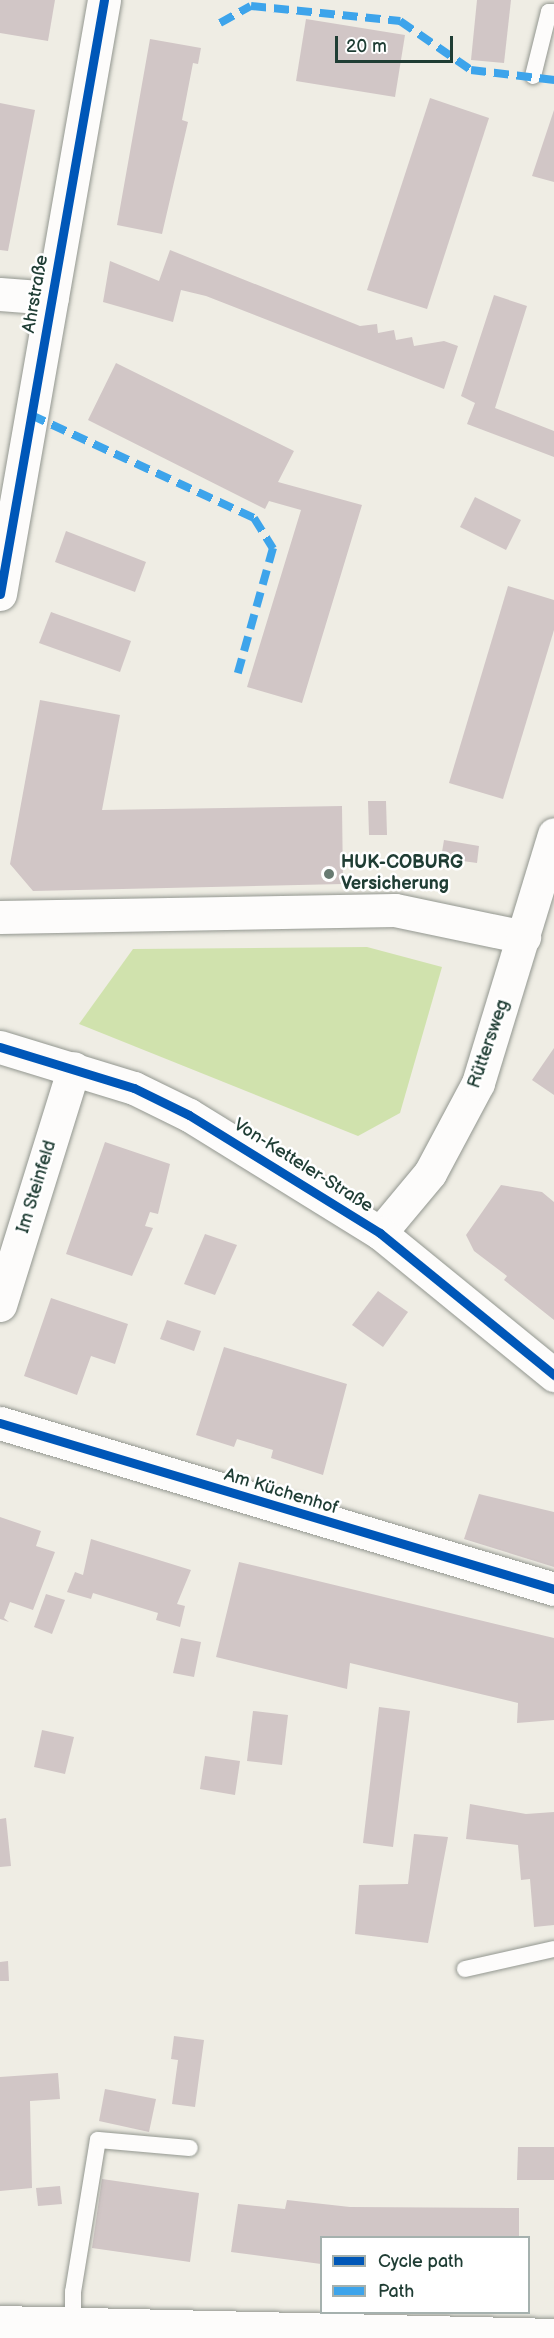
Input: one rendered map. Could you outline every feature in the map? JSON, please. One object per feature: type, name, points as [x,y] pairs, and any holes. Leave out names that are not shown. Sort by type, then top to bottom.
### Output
[{"type":"street","name":"Ahrstraße","points":[[0,594],[104,0]]},
{"type":"street","points":[[0,294],[52,298]]},
{"type":"street","name":"Rüttersweg","points":[[380,1233],[430,1173],[478,1083],[554,834]]},
{"type":"street","points":[[0,917],[395,910],[524,937]]},
{"type":"street","name":"Von-Ketteler-Straße","points":[[0,1047],[74,1068],[189,1114],[380,1233],[554,1375]]},
{"type":"street","name":"Im Steinfeld","points":[[0,1305],[74,1068]]},
{"type":"street","name":"Am Küchenhof","points":[[0,1423],[554,1589]]},
{"type":"street","points":[[0,2322],[406,2335],[554,2335]]},
{"type":"lane","points":[[533,76],[549,12],[554,12]]},
{"type":"lane","points":[[465,1969],[554,1949]]},
{"type":"lane","points":[[73,2324],[73,2292],[98,2140],[190,2148]]},
{"type":"green space","points":[[367,947],[442,967],[400,1113],[358,1136],[79,1024],[133,949]]},
{"type":"building","points":[[0,0],[55,0],[48,41],[0,33]]},
{"type":"building","points":[[477,0],[511,0],[504,63],[471,60]]},
{"type":"building","points":[[306,19],[405,35],[395,97],[296,81]]},
{"type":"building","points":[[150,39],[201,48],[198,64],[193,63],[182,120],[188,122],[162,234],[117,225]]},
{"type":"building","points":[[430,98],[489,118],[427,309],[367,290]]},
{"type":"building","points":[[0,103],[35,110],[8,251],[0,250]]},
{"type":"building","points":[[554,110],[554,182],[532,176]]},
{"type":"building","points":[[170,250],[360,326],[377,324],[378,333],[394,330],[396,340],[412,337],[414,346],[444,341],[458,346],[444,389],[206,296],[181,290],[173,322],[103,302],[110,261],[159,281]]},
{"type":"building","points":[[494,295],[527,306],[495,408],[554,431],[554,457],[467,424],[475,403],[461,396]]},
{"type":"building","points":[[116,363],[294,451],[278,482],[362,505],[302,703],[247,687],[301,510],[269,501],[265,509],[88,420]]},
{"type":"building","points":[[475,497],[521,520],[506,550],[460,527]]},
{"type":"building","points":[[66,531],[146,562],[135,592],[55,562]]},
{"type":"building","points":[[508,586],[554,600],[554,630],[503,799],[449,783]]},
{"type":"building","points":[[51,612],[131,641],[120,672],[39,643]]},
{"type":"building","points":[[40,700],[120,715],[102,810],[342,806],[343,884],[33,891],[10,864]]},
{"type":"building","points":[[368,801],[386,801],[387,835],[369,835]]},
{"type":"building","points":[[444,840],[479,846],[477,863],[441,858]]},
{"type":"building","points":[[554,1048],[554,1095],[532,1080]]},
{"type":"building","points":[[105,1142],[170,1164],[158,1214],[150,1212],[145,1226],[153,1228],[132,1276],[66,1254]]},
{"type":"building","points":[[501,1185],[542,1192],[554,1202],[554,1320],[504,1280],[507,1276],[474,1251],[466,1235]]},
{"type":"building","points":[[205,1234],[237,1245],[215,1295],[184,1284]]},
{"type":"building","points":[[378,1291],[408,1312],[383,1347],[352,1325]]},
{"type":"building","points":[[51,1298],[128,1324],[115,1364],[91,1356],[77,1395],[24,1376]]},
{"type":"building","points":[[167,1320],[201,1331],[194,1351],[160,1339]]},
{"type":"building","points":[[224,1347],[347,1384],[323,1475],[271,1458],[273,1450],[237,1439],[234,1447],[196,1435]]},
{"type":"building","points":[[479,1494],[554,1512],[554,1567],[464,1539]]},
{"type":"building","points":[[0,1517],[41,1531],[36,1546],[55,1552],[33,1610],[10,1602],[4,1618],[9,1622],[0,1619]]},
{"type":"building","points":[[91,1539],[191,1570],[177,1604],[185,1606],[180,1627],[156,1620],[158,1613],[93,1593],[91,1599],[67,1592],[75,1572],[83,1575]]},
{"type":"building","points":[[239,1562],[554,1638],[554,1720],[517,1723],[518,1703],[350,1663],[347,1689],[216,1657]]},
{"type":"building","points":[[46,1594],[65,1600],[52,1634],[34,1627]]},
{"type":"building","points":[[181,1638],[201,1642],[194,1677],[173,1673]]},
{"type":"building","points":[[379,1707],[410,1711],[393,1847],[363,1843]]},
{"type":"building","points":[[253,1711],[288,1715],[282,1765],[247,1761]]},
{"type":"building","points":[[42,1730],[74,1737],[65,1774],[34,1767]]},
{"type":"building","points":[[205,1756],[240,1761],[235,1795],[200,1789]]},
{"type":"building","points":[[470,1804],[526,1814],[554,1812],[554,1925],[534,1927],[530,1879],[521,1880],[518,1845],[466,1839]]},
{"type":"building","points":[[6,1818],[11,1866],[0,1867],[0,1819]]},
{"type":"building","points":[[414,1834],[448,1837],[428,1943],[355,1934],[359,1885],[408,1884]]},
{"type":"building","points":[[8,1961],[9,1981],[0,1981],[0,1962]]},
{"type":"building","points":[[174,2036],[204,2040],[195,2107],[172,2104],[178,2060],[171,2059]]},
{"type":"building","points":[[58,2073],[60,2099],[30,2101],[32,2188],[0,2191],[0,2077]]},
{"type":"building","points":[[105,2089],[156,2099],[149,2132],[99,2121]]},
{"type":"building","points":[[518,2147],[554,2147],[554,2180],[517,2180]]},
{"type":"building","points":[[102,2179],[199,2193],[190,2262],[92,2248]]},
{"type":"building","points":[[60,2186],[62,2204],[38,2206],[36,2188]]},
{"type":"building","points":[[287,2200],[350,2207],[519,2208],[519,2236],[320,2236],[320,2264],[231,2252],[238,2204],[285,2209]]},
{"type":"marked path","points":[[220,23],[251,6],[400,21],[471,70],[554,80]]},
{"type":"marked path","points":[[31,415],[254,518],[273,548],[237,676]]},
{"type":"cycle path","points":[[0,594],[104,0]]},
{"type":"cycle path","points":[[0,1047],[134,1088],[189,1115],[380,1233],[554,1375]]},
{"type":"cycle path","points":[[0,1423],[554,1589]]},
{"type":"place","name":"HUK-COBURG Versicherung","points":[[329,874]]}]
